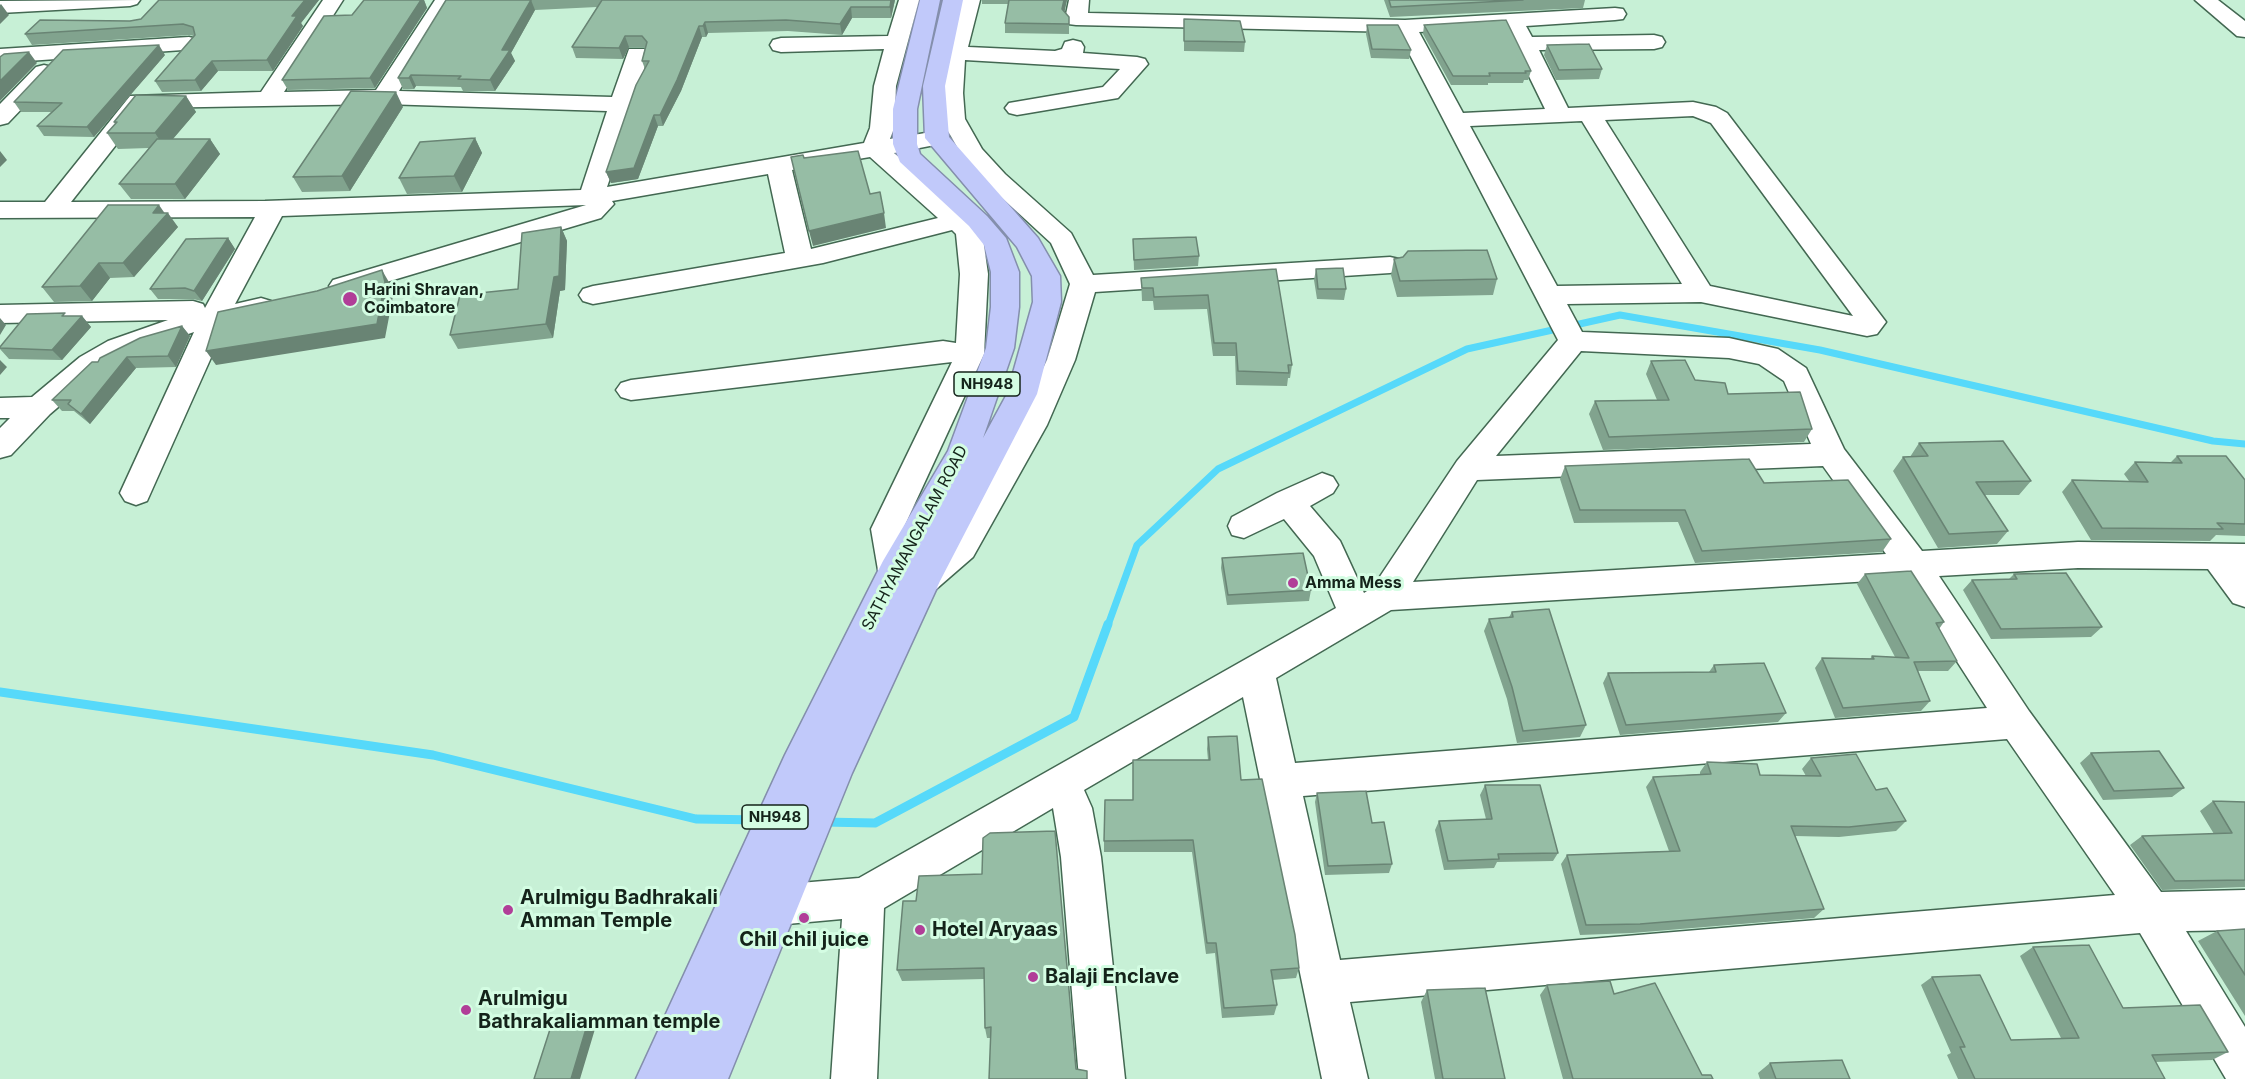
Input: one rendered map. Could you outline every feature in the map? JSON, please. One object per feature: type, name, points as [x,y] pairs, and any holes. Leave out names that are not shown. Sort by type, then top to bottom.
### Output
[{"type":"highway","points":[[905,144],[904,109],[930,0]]},
{"type":"highway","points":[[937,138],[934,86],[953,0]]},
{"type":"highway","name":"NH948","points":[[659,1079],[756,890],[909,575],[1022,394],[1047,302],[1046,276],[1029,244],[937,138]]},
{"type":"highway","name":"SATHYAMANGALAM ROAD","points":[[905,144],[909,157],[978,220],[997,244],[1005,272],[1005,308],[1000,348],[963,452],[909,575]]},
{"type":"highway","name":"NH948","points":[[705,1079],[756,890],[798,855],[815,770]]},
{"type":"street","points":[[0,7],[130,0]]},
{"type":"street","points":[[268,99],[333,0]]},
{"type":"street","points":[[383,97],[445,0]]},
{"type":"street","points":[[874,148],[882,128],[885,86],[909,0]]},
{"type":"street","points":[[874,148],[969,232],[974,274],[970,354],[887,529],[909,575],[961,548],[1032,425],[1060,360],[1084,284],[1077,265],[1062,239],[996,179],[962,137],[953,119],[951,93],[955,53],[970,0]]},
{"type":"street","points":[[2206,1],[2245,2]]},
{"type":"street","points":[[2206,1],[2245,31]]},
{"type":"street","points":[[1058,58],[1073,52],[1077,10],[1191,11],[1405,26],[1615,14]]},
{"type":"street","points":[[1512,20],[1560,116]]},
{"type":"street","points":[[1405,26],[1573,341]]},
{"type":"street","points":[[781,45],[897,42]]},
{"type":"street","points":[[1524,44],[1654,42]]},
{"type":"street","points":[[0,56],[189,44],[138,102],[52,210]]},
{"type":"street","points":[[0,118],[64,51]]},
{"type":"street","points":[[955,53],[1137,64],[1110,93],[1017,108]]},
{"type":"street","points":[[318,294],[592,213],[601,195],[622,104],[637,54]]},
{"type":"street","points":[[138,102],[383,97],[622,104]]},
{"type":"street","points":[[1455,120],[1693,109],[1708,112],[1719,118],[1872,322],[1868,327],[1857,326],[1701,293],[1549,296]]},
{"type":"street","points":[[1590,115],[1701,293]]},
{"type":"street","points":[[0,210],[273,208],[601,195],[937,138]]},
{"type":"street","points":[[778,165],[800,259]]},
{"type":"street","points":[[136,493],[218,313],[273,208]]},
{"type":"street","points":[[593,295],[800,259],[957,221]]},
{"type":"street","points":[[1084,284],[1390,265]]},
{"type":"street","points":[[0,447],[39,406],[90,364],[118,348],[218,313],[285,301]]},
{"type":"street","points":[[0,314],[218,313]]},
{"type":"street","points":[[1573,341],[1729,348],[1768,356],[1796,375],[1831,454],[1913,565],[2016,722],[2151,912],[2245,1068]]},
{"type":"street","points":[[756,890],[864,897],[1371,606],[1468,470],[1573,341]]},
{"type":"street","points":[[631,390],[943,351],[970,354]]},
{"type":"street","points":[[0,408],[39,406]]},
{"type":"street","points":[[1468,470],[1831,454]]},
{"type":"street","points":[[1244,526],[1322,485]]},
{"type":"street","points":[[1288,501],[1371,606]]},
{"type":"street","points":[[1371,606],[1913,565],[2078,555],[2231,557],[2245,593]]},
{"type":"street","points":[[1256,671],[1345,1079]]},
{"type":"street","points":[[1281,781],[2016,722]]},
{"type":"street","points":[[1061,783],[1073,808],[1081,857],[1102,1079]]},
{"type":"street","points":[[854,1079],[864,897]]},
{"type":"street","points":[[1324,983],[2151,912],[2245,910]]},
{"type":"building","points":[[159,0],[305,0],[292,16],[297,16],[267,60],[212,61],[195,80],[155,81],[195,35],[193,27],[183,24],[25,34],[40,20],[130,21],[141,19]]},
{"type":"building","points":[[364,0],[421,0],[370,78],[282,80],[324,16],[352,15]]},
{"type":"building","points":[[446,0],[531,0],[502,50],[510,50],[490,80],[458,79],[461,76],[411,75],[409,78],[398,78]]},
{"type":"building","points":[[602,0],[891,0],[890,7],[851,7],[840,24],[786,20],[705,22],[703,26],[699,26],[660,115],[654,115],[634,168],[606,172],[636,85],[649,61],[642,61],[647,42],[642,36],[625,36],[619,48],[572,47]]},
{"type":"building","points":[[1009,0],[1064,0],[1062,9],[1069,17],[1069,24],[1005,23]]},
{"type":"building","points":[[1389,0],[1523,0],[1391,7]]},
{"type":"building","points":[[1184,19],[1240,21],[1245,42],[1184,41]]},
{"type":"building","points":[[1506,20],[1531,71],[1489,73],[1490,76],[1453,76],[1424,25]]},
{"type":"building","points":[[1367,25],[1398,25],[1411,50],[1372,49]]},
{"type":"building","points":[[1589,44],[1602,69],[1559,70],[1547,45]]},
{"type":"building","points":[[159,45],[87,127],[37,126],[62,103],[14,102],[63,50]]},
{"type":"building","points":[[29,52],[0,81],[0,57],[4,54]]},
{"type":"building","points":[[351,91],[396,92],[342,176],[293,177]]},
{"type":"building","points":[[136,95],[186,96],[155,133],[107,133]]},
{"type":"building","points":[[475,138],[454,176],[399,178],[420,142]]},
{"type":"building","points":[[157,139],[210,139],[175,184],[119,184]]},
{"type":"building","points":[[858,151],[870,194],[880,192],[884,213],[809,231],[791,157],[803,155],[804,158]]},
{"type":"building","points":[[108,205],[159,205],[153,213],[168,213],[123,263],[99,263],[80,286],[42,287]]},
{"type":"building","points":[[561,227],[559,276],[554,277],[546,324],[450,335],[460,295],[518,289],[522,233]]},
{"type":"building","points":[[1196,237],[1199,256],[1134,260],[1133,239]]},
{"type":"building","points":[[228,238],[194,291],[185,288],[150,289],[186,239]]},
{"type":"building","points":[[1487,250],[1497,279],[1400,281],[1394,259],[1403,257],[1408,251]]},
{"type":"building","points":[[1343,268],[1346,289],[1318,289],[1316,269]]},
{"type":"building","points":[[1276,269],[1292,365],[1288,365],[1289,373],[1238,371],[1236,343],[1214,343],[1208,295],[1154,297],[1153,288],[1142,288],[1141,278]]},
{"type":"building","points":[[382,270],[385,282],[377,324],[206,351],[218,312],[317,291]]},
{"type":"building","points":[[65,313],[62,316],[82,316],[52,350],[0,348],[27,314]]},
{"type":"building","points":[[182,326],[168,356],[127,357],[81,414],[68,404],[71,400],[52,400],[92,362],[98,362],[100,358],[140,338]]},
{"type":"building","points":[[1685,360],[1695,380],[1725,383],[1728,394],[1800,392],[1812,429],[1609,437],[1595,401],[1669,400],[1651,361]]},
{"type":"building","points":[[2003,441],[2031,481],[1976,482],[2008,531],[1949,534],[1903,457],[1928,456],[1919,443]]},
{"type":"building","points":[[2177,456],[2226,456],[2245,480],[2245,524],[2217,523],[2223,529],[2102,528],[2072,480],[2148,482],[2135,462],[2182,463]]},
{"type":"building","points":[[1749,459],[1764,483],[1848,480],[1891,539],[1702,551],[1685,510],[1580,510],[1565,466]]},
{"type":"building","points":[[1303,553],[1311,590],[1228,595],[1222,558]]},
{"type":"building","points":[[1911,571],[1944,622],[1936,623],[1957,661],[1914,662],[1930,701],[1843,708],[1822,658],[1874,659],[1872,656],[1909,658],[1865,574]]},
{"type":"building","points":[[2066,573],[2102,627],[2001,629],[1972,580],[2017,579],[2014,574]]},
{"type":"building","points":[[1549,609],[1586,725],[1523,731],[1512,687],[1489,619],[1513,617],[1512,612]]},
{"type":"building","points":[[1764,663],[1786,713],[1626,725],[1608,673],[1716,672],[1714,665]]},
{"type":"building","points":[[1237,736],[1241,780],[1262,779],[1295,935],[1299,968],[1271,970],[1277,1005],[1224,1008],[1216,943],[1207,943],[1193,840],[1104,841],[1105,800],[1133,800],[1133,760],[1210,760],[1208,737]]},
{"type":"building","points":[[2159,751],[2184,788],[2114,791],[2091,753]]},
{"type":"building","points":[[1856,754],[1876,790],[1887,788],[1906,821],[1849,827],[1791,826],[1824,909],[1640,924],[1586,925],[1567,855],[1680,851],[1653,777],[1711,774],[1707,762],[1757,764],[1760,775],[1821,776],[1811,758]]},
{"type":"building","points":[[1485,785],[1540,785],[1558,853],[1498,854],[1499,859],[1448,861],[1439,821],[1492,819]]},
{"type":"building","points":[[1366,791],[1372,823],[1384,822],[1392,864],[1328,866],[1317,793]]},
{"type":"building","points":[[2213,801],[2245,802],[2245,880],[2175,881],[2142,836],[2232,833]]},
{"type":"building","points":[[1055,831],[1076,1069],[1087,1071],[1087,1079],[989,1079],[991,1027],[985,1028],[984,968],[897,970],[903,901],[916,901],[919,876],[982,874],[983,838],[990,833]]},
{"type":"building","points":[[2245,929],[2245,975],[2217,931]]},
{"type":"building","points":[[2089,945],[2123,1008],[2200,1005],[2228,1052],[2152,1055],[2165,1079],[1975,1079],[1960,1047],[1965,1047],[1932,977],[1980,975],[2011,1040],[2079,1038],[2033,947]]},
{"type":"building","points":[[1610,981],[1614,994],[1655,983],[1702,1075],[1711,1075],[1713,1079],[1573,1079],[1547,985]]},
{"type":"building","points":[[1485,988],[1505,1079],[1443,1079],[1427,990]]},
{"type":"building","points":[[553,1020],[588,1022],[571,1079],[534,1079]]},
{"type":"building","points":[[1842,1060],[1850,1079],[1776,1079],[1770,1063]]},
{"type":"waterway","points":[[1108,625],[1137,545],[1218,469],[1467,349],[1620,315],[1820,350],[2213,441],[2245,444]]},
{"type":"waterway","points":[[823,822],[875,823],[1074,717],[1108,624]]},
{"type":"waterway","points":[[0,692],[433,755],[696,819],[763,820]]},
{"type":"place","name":"Harini Shravan, Coimbatore","points":[[350,299]]},
{"type":"place","name":"Amma Mess","points":[[1293,583]]},
{"type":"place","name":"Arulmigu Badhrakali Amman Temple","points":[[508,910]]},
{"type":"place","name":"Chil chil juice","points":[[804,918]]},
{"type":"place","name":"Hotel Aryaas","points":[[920,930]]},
{"type":"place","name":"Balaji Enclave","points":[[1033,977]]},
{"type":"place","name":"Arulmigu Bathrakaliamman temple","points":[[466,1010]]}]
